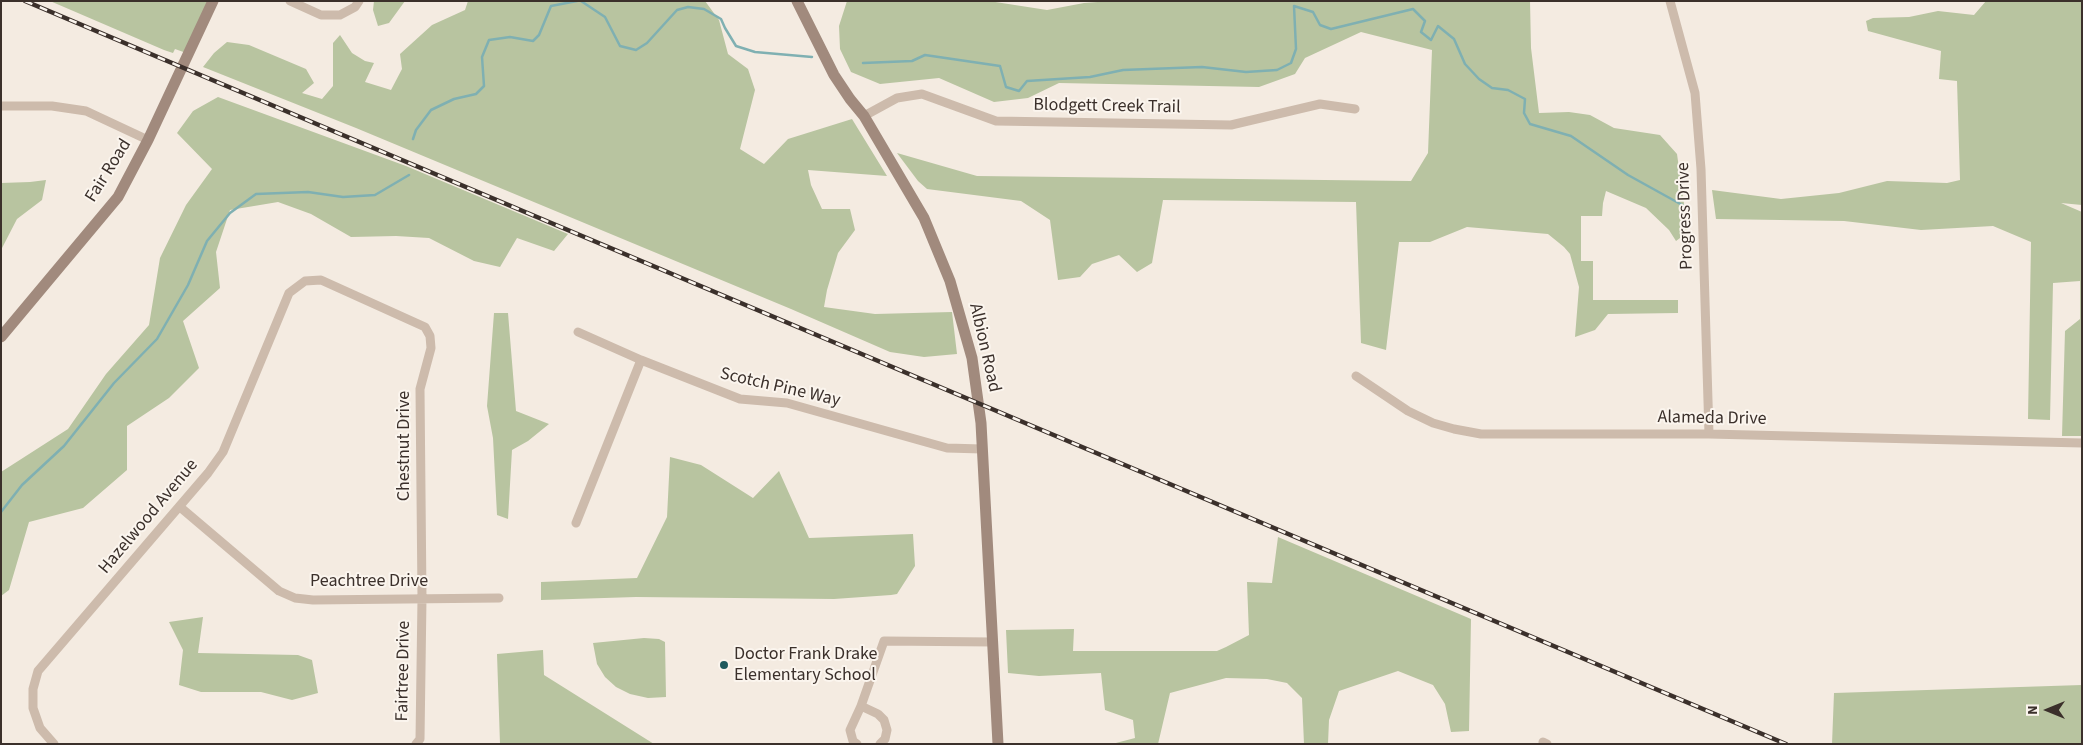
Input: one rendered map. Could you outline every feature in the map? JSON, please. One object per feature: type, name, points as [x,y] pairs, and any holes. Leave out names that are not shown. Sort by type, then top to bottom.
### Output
[{"type":"street","name":"Fair Road","points":[[1,337],[118,197],[148,140],[213,1]]},
{"type":"street","points":[[290,1],[320,15],[340,15],[354,7],[359,1]]},
{"type":"street","name":"Albion Road","points":[[797,1],[834,75],[850,100],[864,116],[924,218],[950,281],[972,358],[978,394],[982,450],[998,744]]},
{"type":"street","name":"Progress Drive","points":[[1670,1],[1695,93],[1702,169],[1709,434]]},
{"type":"street","name":"Blodgett Creek Trail","points":[[864,116],[897,98],[922,94],[996,121],[1231,125],[1320,104],[1355,109]]},
{"type":"street","points":[[1,106],[52,106],[86,111],[148,140]]},
{"type":"street","name":"Chestnut Drive","points":[[289,293],[305,281],[321,280],[425,327],[430,336],[431,348],[420,388],[422,598]]},
{"type":"street","name":"Hazelwood Avenue","points":[[54,744],[40,728],[33,708],[33,689],[38,671],[180,507],[223,452],[289,293]]},
{"type":"street","name":"Scotch Pine Way","points":[[578,332],[640,360],[740,399],[787,403],[947,448],[982,450]]},
{"type":"street","points":[[576,523],[640,360]]},
{"type":"street","name":"Alameda Drive","points":[[1356,376],[1408,411],[1433,423],[1481,434],[1709,434],[2082,443]]},
{"type":"street","name":"Peachtree Drive","points":[[180,507],[279,592],[295,598],[313,600],[499,598]]},
{"type":"street","name":"Fairtree Drive","points":[[416,744],[420,739],[422,598]]},
{"type":"street","points":[[857,744],[850,730],[861,706],[884,641],[993,642]]},
{"type":"street","points":[[861,706],[878,714],[884,720],[887,730],[885,739],[880,744]]},
{"type":"green space","points":[[50,1],[213,1],[189,54],[175,49],[173,53],[164,50]]},
{"type":"green space","points":[[374,1],[405,1],[389,23],[378,26],[373,10]]},
{"type":"green space","points":[[468,1],[705,1],[719,20],[728,54],[748,69],[755,90],[740,149],[764,164],[788,139],[852,119],[887,176],[808,170],[811,185],[822,209],[850,209],[855,230],[838,253],[824,307],[875,314],[952,312],[957,354],[924,357],[890,352],[356,128],[203,67],[214,53],[227,42],[249,45],[306,69],[314,83],[302,93],[322,99],[333,86],[333,43],[340,35],[352,53],[365,61],[374,63],[365,82],[391,90],[402,69],[400,54],[432,25],[465,10]]},
{"type":"green space","points":[[847,1],[989,1],[1047,10],[1084,3],[1111,1],[1530,1],[1531,48],[1539,113],[1569,112],[1590,115],[1614,128],[1660,135],[1677,154],[1688,232],[1676,241],[1669,230],[1646,208],[1606,191],[1602,216],[1581,216],[1581,261],[1593,261],[1593,300],[1678,300],[1678,313],[1608,314],[1595,330],[1575,337],[1579,287],[1570,254],[1564,247],[1548,234],[1467,227],[1430,242],[1399,242],[1386,350],[1361,343],[1356,202],[1163,200],[1152,263],[1137,272],[1119,255],[1092,264],[1080,277],[1058,280],[1050,220],[1021,201],[927,189],[918,181],[897,153],[977,176],[1411,181],[1428,153],[1432,50],[1361,32],[1305,58],[1295,74],[1259,87],[1059,83],[1028,98],[994,102],[939,78],[880,84],[851,72],[840,49],[839,26]]},
{"type":"green space","points":[[1986,1],[2082,1],[2082,205],[2061,203],[2082,212],[2082,436],[2062,436],[2065,331],[2080,319],[2080,281],[2053,283],[2050,420],[2028,419],[2031,242],[1993,226],[1921,230],[1844,221],[1716,219],[1712,190],[1781,199],[1839,193],[1887,181],[1947,183],[1960,180],[1957,81],[1939,79],[1941,51],[1868,31],[1866,21],[1873,18],[1909,17],[1938,11],[1974,15]]},
{"type":"green space","points":[[218,97],[406,166],[568,234],[554,251],[517,238],[500,267],[474,261],[429,238],[396,236],[351,237],[311,214],[278,202],[230,210],[216,252],[220,288],[183,321],[199,368],[169,398],[127,426],[127,470],[83,508],[29,522],[9,590],[1,596],[1,472],[68,429],[106,374],[149,325],[160,258],[186,205],[212,169],[177,133],[193,111]]},
{"type":"green space","points":[[46,180],[42,200],[17,219],[1,250],[1,183]]},
{"type":"green space","points":[[494,313],[508,313],[516,411],[549,424],[528,441],[512,450],[508,519],[497,515],[493,438],[487,406]]},
{"type":"green space","points":[[670,457],[701,465],[753,498],[779,471],[809,538],[913,534],[915,566],[897,594],[891,595],[834,599],[636,597],[541,600],[541,582],[637,578],[667,517]]},
{"type":"green space","points":[[1278,537],[1471,619],[1469,731],[1451,732],[1445,704],[1433,685],[1398,671],[1339,691],[1329,720],[1328,744],[1304,744],[1302,698],[1287,683],[1267,679],[1226,678],[1170,693],[1158,744],[1112,744],[1135,738],[1133,720],[1105,710],[1101,673],[1039,676],[1008,673],[1006,630],[1074,629],[1073,651],[1217,651],[1226,647],[1249,635],[1247,582],[1272,583]]},
{"type":"green space","points":[[203,617],[198,653],[298,655],[312,660],[318,693],[292,700],[261,692],[201,692],[179,685],[183,650],[169,622]]},
{"type":"green space","points":[[644,638],[659,639],[665,642],[666,697],[648,698],[630,694],[616,687],[605,677],[597,664],[593,643]]},
{"type":"green space","points":[[543,650],[544,675],[654,744],[500,744],[497,654]]},
{"type":"green space","points":[[2082,685],[2082,744],[1832,744],[1834,693]]},
{"type":"waterway","points":[[413,139],[416,130],[431,110],[454,99],[476,94],[484,86],[482,57],[489,40],[510,37],[533,41],[539,35],[551,6],[577,1]]},
{"type":"waterway","points":[[581,1],[605,17],[620,46],[636,50],[647,43],[677,10],[688,7],[704,9],[721,19],[736,46],[755,52],[812,57]]},
{"type":"waterway","points":[[863,63],[912,61],[925,55],[1000,66],[1006,87],[1019,91],[1027,81],[1090,77],[1123,70],[1202,67],[1246,72],[1277,70],[1291,63],[1296,49],[1294,6],[1313,12],[1320,25],[1331,29],[1413,9],[1425,21],[1421,32],[1431,40],[1438,26],[1454,39],[1465,64],[1479,79],[1492,88],[1508,90],[1525,99],[1524,113],[1530,124],[1571,136],[1628,175],[1684,206]]},
{"type":"waterway","points":[[1,512],[22,485],[64,446],[114,383],[157,339],[188,285],[207,241],[230,213],[256,194],[308,192],[343,197],[375,195],[409,175]]},
{"type":"railway","points":[[25,1],[1786,744]]},
{"type":"place","name":"Doctor Frank Drake Elementary School","points":[[724,665]]}]
